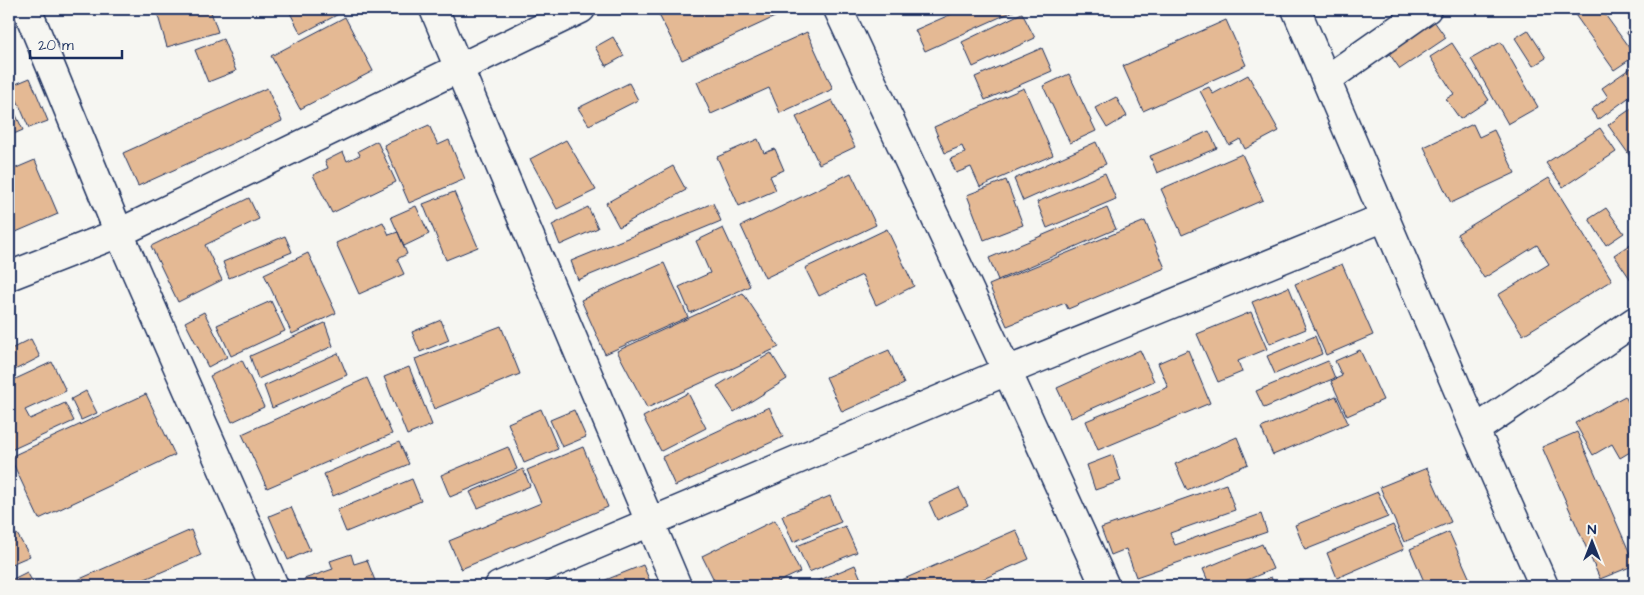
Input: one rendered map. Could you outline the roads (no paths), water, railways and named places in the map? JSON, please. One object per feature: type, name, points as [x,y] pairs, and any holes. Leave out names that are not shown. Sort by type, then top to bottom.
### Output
[{"type":"street","points":[[27,9],[119,233],[274,586]]},
{"type":"street","points":[[434,9],[677,586]]},
{"type":"street","points":[[9,276],[119,233],[581,9]]},
{"type":"street","points":[[838,9],[1105,586]]},
{"type":"street","points":[[1296,9],[1475,430],[1544,586]]},
{"type":"street","points":[[1326,80],[1427,9]]},
{"type":"street","points":[[499,586],[650,524],[1007,371],[1385,217]]},
{"type":"street","points":[[1475,430],[1635,321]]}]
